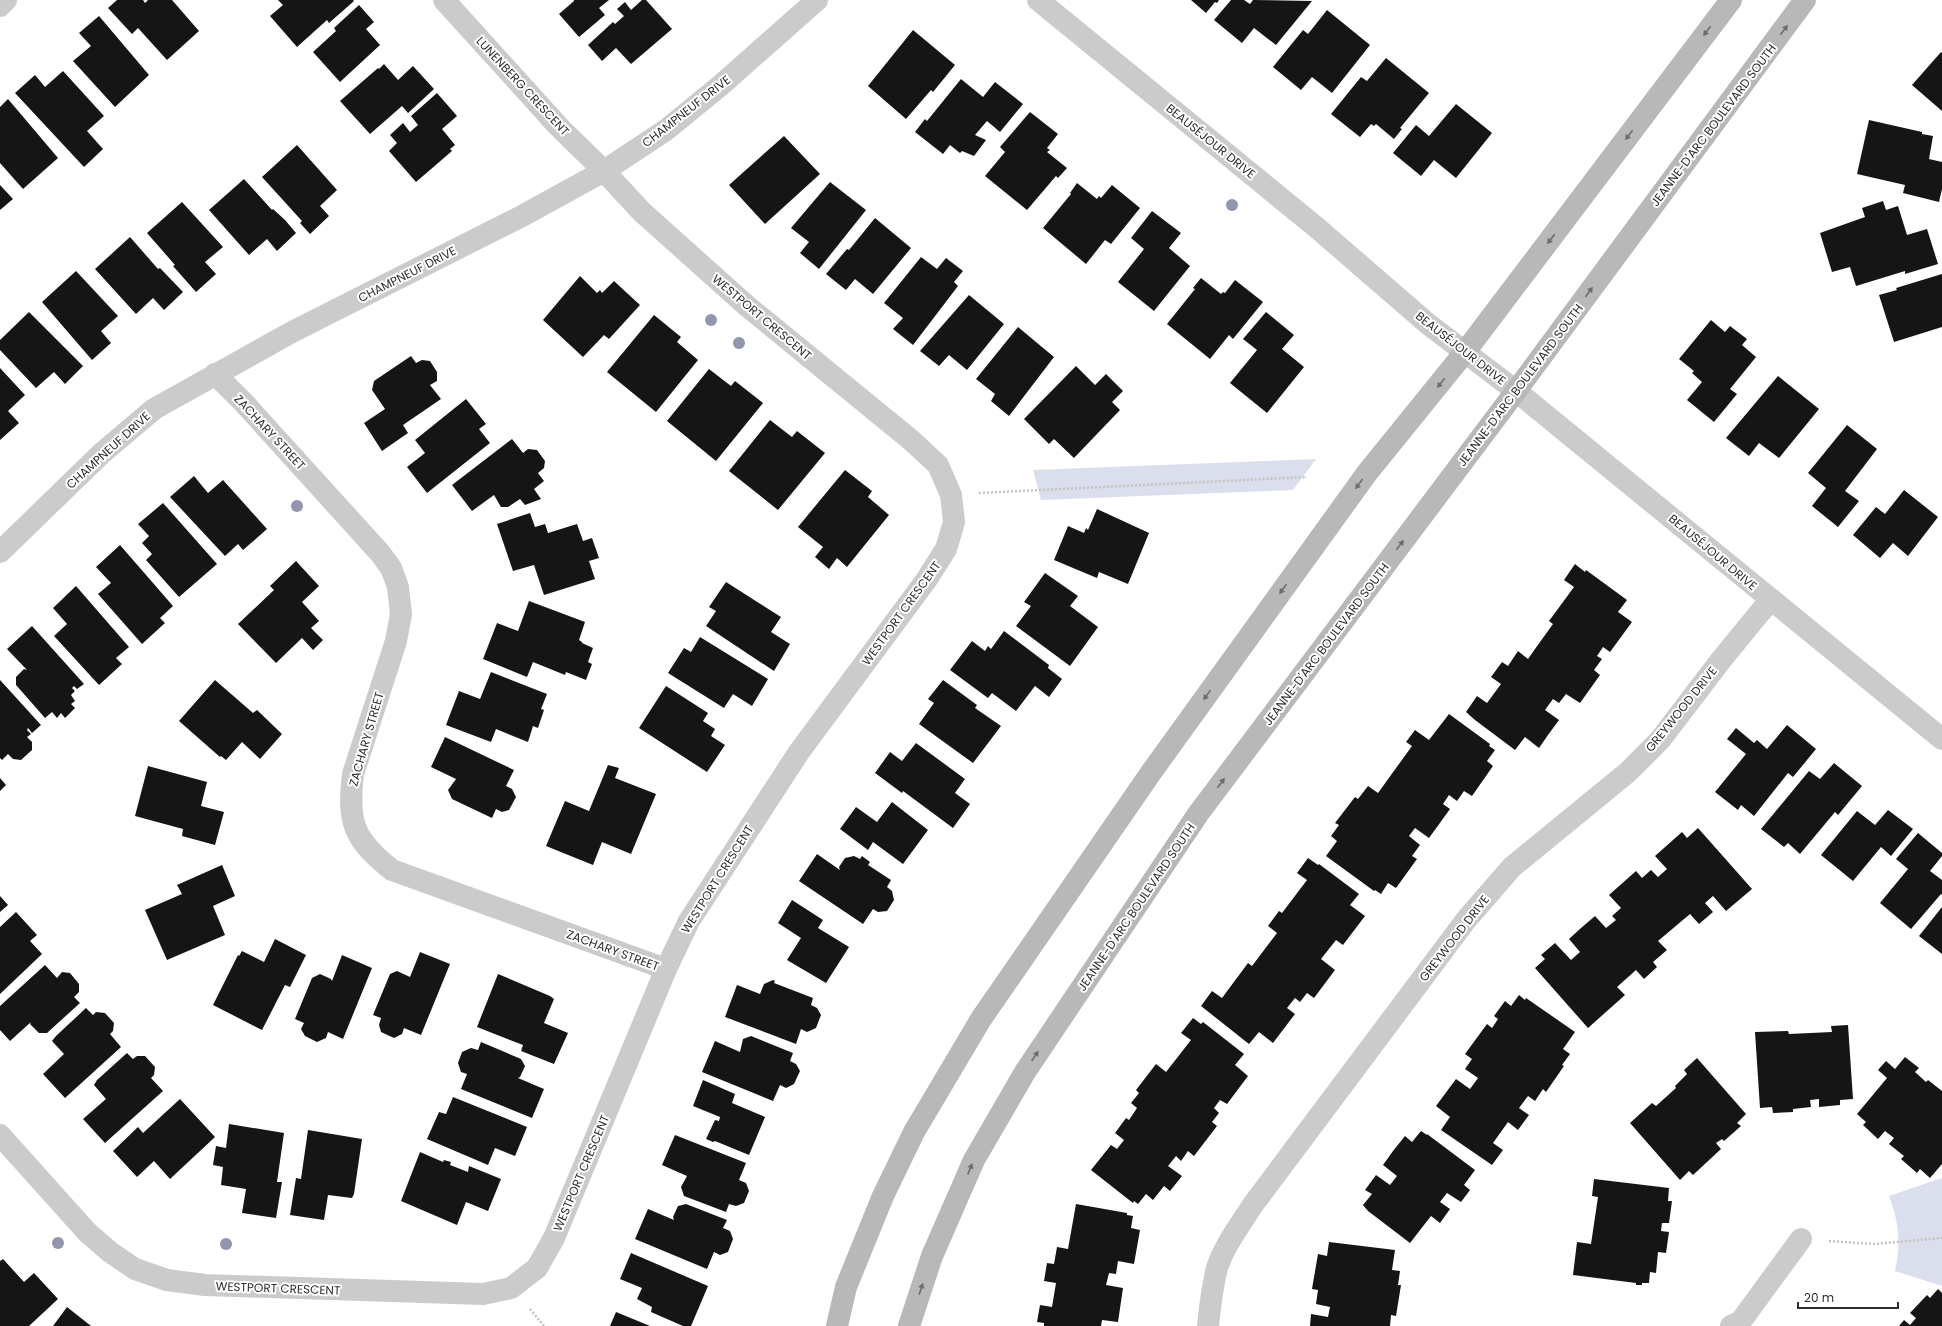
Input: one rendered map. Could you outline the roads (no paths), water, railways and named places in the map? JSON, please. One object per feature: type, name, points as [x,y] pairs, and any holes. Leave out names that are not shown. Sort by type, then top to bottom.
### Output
[{"type":"main road","points":[[837,1326],[846,1287],[883,1196],[914,1132],[981,1019],[1150,774],[1367,473],[1465,352],[1730,0]]},
{"type":"main road","name":"JEANNE-D'ARC BOULEVARD SOUTH","points":[[909,1326],[932,1256],[974,1160],[1025,1072],[1198,814],[1516,391],[1805,0]]},
{"type":"street","points":[[0,6],[6,0]]},
{"type":"street","name":"LUNENBERG CRESCENT","points":[[444,0],[559,127],[604,171]]},
{"type":"street","name":"CHAMPNEUF DRIVE","points":[[0,552],[102,453],[148,414],[215,374],[292,332],[522,216],[604,171],[666,130],[715,90],[817,0]]},
{"type":"street","name":"BEAUSÉJOUR DRIVE","points":[[1038,0],[1316,227],[1428,324],[1516,391],[1942,739]]},
{"type":"street","name":"WESTPORT CRESCENT","points":[[0,1135],[88,1232],[110,1252],[135,1269],[167,1280],[205,1286],[483,1294],[511,1288],[537,1268],[554,1238],[666,970],[689,921],[799,752],[927,579],[946,549],[954,522],[951,495],[938,465],[911,440],[747,306],[642,212],[604,171]]},
{"type":"street","name":"ZACHARY STREET","points":[[215,374],[244,403],[380,554],[391,568],[398,587],[401,614],[396,641],[353,774],[351,793],[352,813],[358,836],[372,854],[392,870],[666,970]]},
{"type":"street","name":"GREYWOOD DRIVE","points":[[1208,1326],[1210,1303],[1218,1267],[1233,1236],[1244,1218],[1466,920],[1512,867],[1555,830],[1628,772],[1660,740],[1721,660],[1771,599]]},
{"type":"street","points":[[1731,1326],[1741,1321],[1801,1239]]}]
